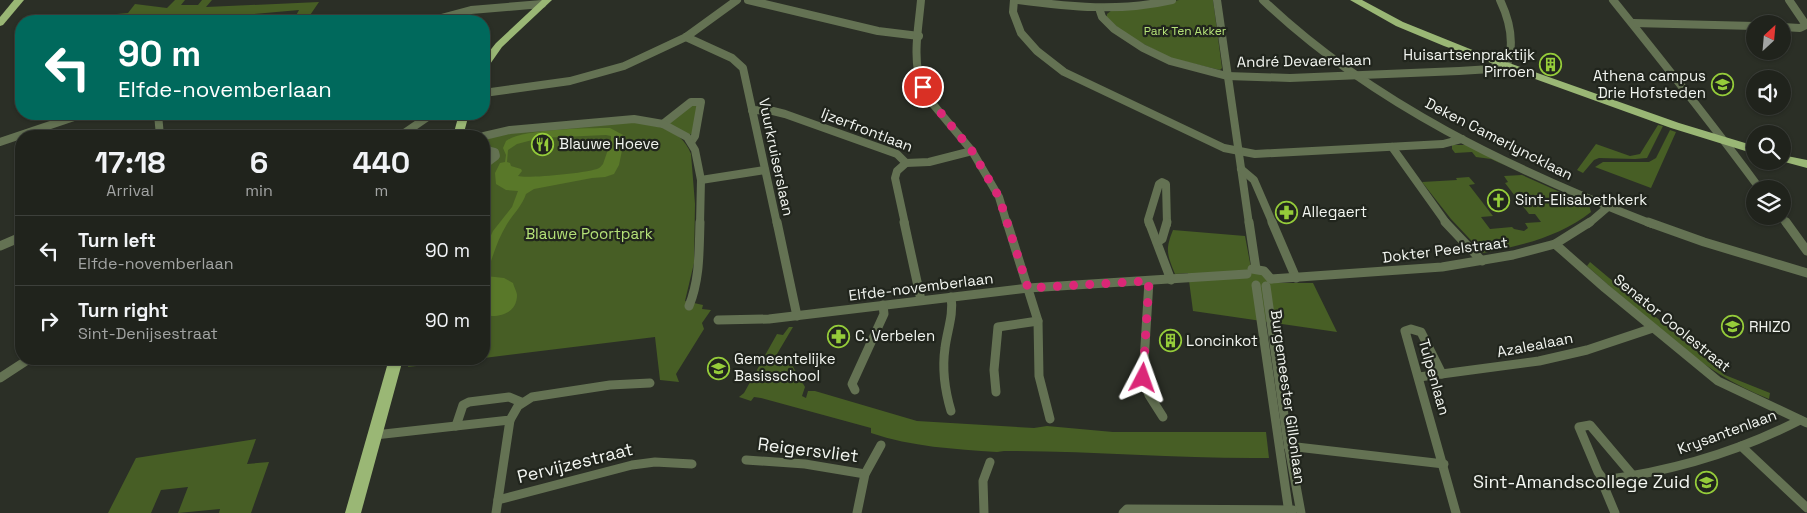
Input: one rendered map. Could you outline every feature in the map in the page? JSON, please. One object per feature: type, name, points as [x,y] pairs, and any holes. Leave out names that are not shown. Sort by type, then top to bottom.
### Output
[{"type":"main road","points":[[0,11],[9,0]]},
{"type":"main road","points":[[0,23],[19,0]]},
{"type":"main road","points":[[1355,0],[1404,26],[1503,64],[1721,141],[1746,148]]},
{"type":"main road","points":[[490,56],[499,45],[544,2]]},
{"type":"main road","points":[[1791,160],[1807,164]]},
{"type":"main road","points":[[353,513],[394,365]]},
{"type":"street","points":[[490,92],[540,86],[590,76],[644,58],[686,37],[737,0]]},
{"type":"street","points":[[752,0],[878,31],[919,36]]},
{"type":"street","points":[[921,0],[918,72],[927,96],[972,151],[999,197],[1040,330],[1037,358],[1039,383],[1050,419]]},
{"type":"street","points":[[1014,0],[1013,11],[1016,22],[1023,34],[1042,56],[1064,72],[1224,148],[1240,152],[1267,154],[1443,144],[1462,139]]},
{"type":"street","points":[[1018,0],[1098,8],[1132,7],[1172,0]]},
{"type":"street","points":[[1218,0],[1227,76],[1240,152],[1256,269]]},
{"type":"street","name":"Deken Camerlyncklaan","points":[[1262,0],[1292,28],[1354,75],[1462,139],[1544,179],[1609,206],[1697,239],[1807,273]]},
{"type":"street","points":[[1500,0],[1506,12],[1512,42],[1512,55],[1503,64]]},
{"type":"street","points":[[1613,0],[1689,94],[1721,141],[1732,151],[1753,180]]},
{"type":"street","points":[[1789,0],[1806,25],[1800,28],[1791,28]]},
{"type":"street","points":[[451,15],[544,2]]},
{"type":"street","name":"André Devaerelaan","points":[[1098,8],[1102,17],[1129,41],[1154,54],[1191,67],[1227,76],[1290,78],[1486,69],[1503,64]]},
{"type":"street","points":[[1633,23],[1746,26]]},
{"type":"street","name":"Vuurkruiserslaan","points":[[686,37],[738,62],[743,68],[798,316]]},
{"type":"street","points":[[663,124],[691,102],[702,102],[696,136],[691,142]]},
{"type":"street","name":"Ijzerfrontlaan","points":[[752,110],[773,111],[785,114],[897,154],[906,163],[929,162],[972,151]]},
{"type":"street","points":[[490,135],[510,130],[634,119],[663,124],[675,129],[691,142],[695,150],[701,180],[699,268],[694,294],[689,306]]},
{"type":"street","points":[[36,130],[66,120]]},
{"type":"street","points":[[409,130],[423,120]]},
{"type":"street","points":[[0,142],[15,137]]},
{"type":"street","points":[[1392,147],[1444,221],[1482,261]]},
{"type":"street","points":[[490,150],[496,152],[494,160],[490,162]]},
{"type":"street","points":[[906,163],[898,171],[895,178],[921,300]]},
{"type":"street","points":[[1241,169],[1254,180],[1296,278]]},
{"type":"street","points":[[701,180],[765,170]]},
{"type":"street","points":[[1157,242],[1162,239],[1167,222],[1166,184],[1162,182],[1156,191],[1148,220],[1171,280]]},
{"type":"street","name":"Dokter Peelstraat","points":[[1264,283],[1296,278],[1442,267],[1482,261],[1555,244],[1589,224],[1609,206]]},
{"type":"street","points":[[1788,225],[1807,251]]},
{"type":"street","points":[[0,246],[15,240]]},
{"type":"street","name":"Senator Coolestraat","points":[[1555,244],[1718,381],[1803,421]]},
{"type":"street","points":[[1256,269],[1267,272],[1264,283],[1249,281],[1246,274],[1250,270],[1256,269]]},
{"type":"street","name":"Elfde-novemberlaan","points":[[718,320],[770,319],[1028,288],[1246,274]]},
{"type":"street","points":[[1149,281],[1143,378],[1149,395],[1163,417]]},
{"type":"street","name":"Burgemeester Gillonlaan","points":[[1264,283],[1288,446],[1301,512]]},
{"type":"street","name":"Burgemeester Gillonlaan","points":[[1264,283],[1289,511]]},
{"type":"street","points":[[951,297],[953,302],[947,328],[943,370],[951,411]]},
{"type":"street","points":[[856,390],[852,384],[884,314],[883,305]]},
{"type":"street","points":[[996,392],[994,370],[998,327],[1038,322]]},
{"type":"street","name":"Azalealaan","points":[[1419,377],[1539,361],[1587,350],[1653,328]]},
{"type":"street","name":"Tulpenlaan","points":[[1442,374],[1421,332],[1411,329],[1405,331],[1444,464],[1456,513]]},
{"type":"street","points":[[0,378],[20,365]]},
{"type":"street","points":[[496,513],[510,420],[515,407],[520,402],[532,397],[610,385],[650,383]]},
{"type":"street","points":[[456,426],[463,404],[509,397],[520,402]]},
{"type":"street","points":[[375,435],[510,420]]},
{"type":"street","name":"Krysantenlaan","points":[[1604,480],[1634,477],[1701,461],[1803,421]]},
{"type":"street","points":[[1615,513],[1605,489],[1604,480],[1598,472],[1580,427],[1582,425],[1590,425],[1634,477]]},
{"type":"street","points":[[858,513],[865,474],[882,445]]},
{"type":"street","points":[[1288,446],[1444,464]]},
{"type":"street","points":[[1741,446],[1807,508]]},
{"type":"street","name":"Reigersvliet","points":[[746,460],[805,464],[865,474]]},
{"type":"street","name":"Pervijzestraat","points":[[498,500],[625,467],[654,462],[692,464]]},
{"type":"street","points":[[984,513],[983,481],[990,462]]},
{"type":"street","points":[[1123,513],[1127,509],[1301,512]]},
{"type":"green space","points":[[175,0],[185,0],[181,5],[198,5],[202,0],[212,0],[206,7],[319,2],[310,15],[296,15],[299,10],[244,15],[106,15],[128,13],[135,4],[167,8]]},
{"type":"green space","name":"Park Ten Akker","points":[[1179,0],[1213,0],[1222,68],[1220,70],[1170,58],[1123,33],[1107,17],[1107,14],[1112,10]]},
{"type":"green space","points":[[691,103],[698,103],[694,135],[688,134],[669,124],[671,120]]},
{"type":"green space","name":"Blauwe Poortpark","points":[[622,122],[653,125],[680,137],[691,154],[695,204],[694,263],[685,301],[703,305],[702,309],[711,310],[702,323],[704,329],[676,374],[679,382],[660,380],[655,337],[490,357],[490,135]]},
{"type":"green space","points":[[1658,125],[1663,126],[1647,158],[1599,158],[1594,160],[1583,173],[1577,170],[1596,144],[1630,156],[1640,154]]},
{"type":"green space","points":[[1670,130],[1676,132],[1651,188],[1595,167],[1603,162],[1649,162],[1656,158]]},
{"type":"green space","points":[[1452,145],[1469,145],[1504,165],[1491,159],[1476,157],[1472,152],[1455,153]]},
{"type":"green space","points":[[1522,175],[1589,205],[1591,212],[1554,234],[1512,247],[1483,253],[1451,219],[1422,182],[1457,180],[1456,178],[1469,177],[1475,184],[1469,185],[1493,216],[1481,217],[1490,229],[1512,227],[1524,231],[1528,228],[1525,223],[1541,222],[1535,214],[1529,214],[1505,183],[1508,182],[1504,176]]},
{"type":"green space","points":[[1173,230],[1245,236],[1251,268],[1260,269],[1271,283],[1313,283],[1337,332],[1193,311],[1188,273],[1175,274],[1169,257],[1168,247]]},
{"type":"green space","points":[[1590,262],[1725,375],[1770,393],[1769,399],[1743,388],[1695,358],[1587,266]]},
{"type":"green space","points":[[789,327],[793,327],[777,354],[789,360],[805,387],[802,396],[806,398],[808,391],[815,391],[917,421],[1034,428],[1047,426],[1113,432],[1266,432],[1269,458],[1037,451],[997,452],[933,447],[886,438],[871,433],[871,428],[761,398],[754,397],[751,401],[739,397],[744,393],[777,334],[783,335]]},
{"type":"green space","points":[[408,365],[425,365],[408,367]]},
{"type":"green space","points":[[256,439],[247,464],[269,462],[251,513],[219,513],[220,509],[178,513],[188,487],[161,490],[151,513],[108,513],[136,458]]},
{"type":"shaded area","points":[[610,128],[625,136],[619,165],[614,174],[534,189],[526,194],[500,236],[490,264],[490,238],[512,207],[518,191],[506,190],[496,184],[495,173],[500,163],[505,162],[506,155],[503,148],[506,141],[525,134],[571,129]],"holes":[[[606,135],[611,136],[603,164],[595,170],[523,177],[518,176],[522,171],[521,169],[511,166],[507,162],[508,150],[517,144],[540,138]]]},
{"type":"shaded area","points":[[490,276],[504,278],[513,283],[517,294],[514,307],[506,313],[490,316]]},
{"type":"place","name":"Huisartsenpraktijk Pirroen","points":[[1551,64]]},
{"type":"place","name":"Athena campus Drie Hofsteden","points":[[1722,85]]},
{"type":"place","name":"Blauwe Hoeve","points":[[543,144]]},
{"type":"place","name":"Sint-Elisabethkerk","points":[[1499,200]]},
{"type":"place","name":"Allegaert","points":[[1286,212]]},
{"type":"place","name":"RHIZO","points":[[1733,327]]},
{"type":"place","name":"C. Verbelen","points":[[839,336]]},
{"type":"place","name":"Loncinkot","points":[[1170,341]]},
{"type":"place","name":"Gemeentelijke Basisschool","points":[[718,368]]},
{"type":"place","name":"Sint-Amandscollege Zuid","points":[[1706,482]]},
{"type":"route","points":[[923,87],[927,96],[972,151],[999,197],[1028,288],[1149,281],[1143,378]]}]
